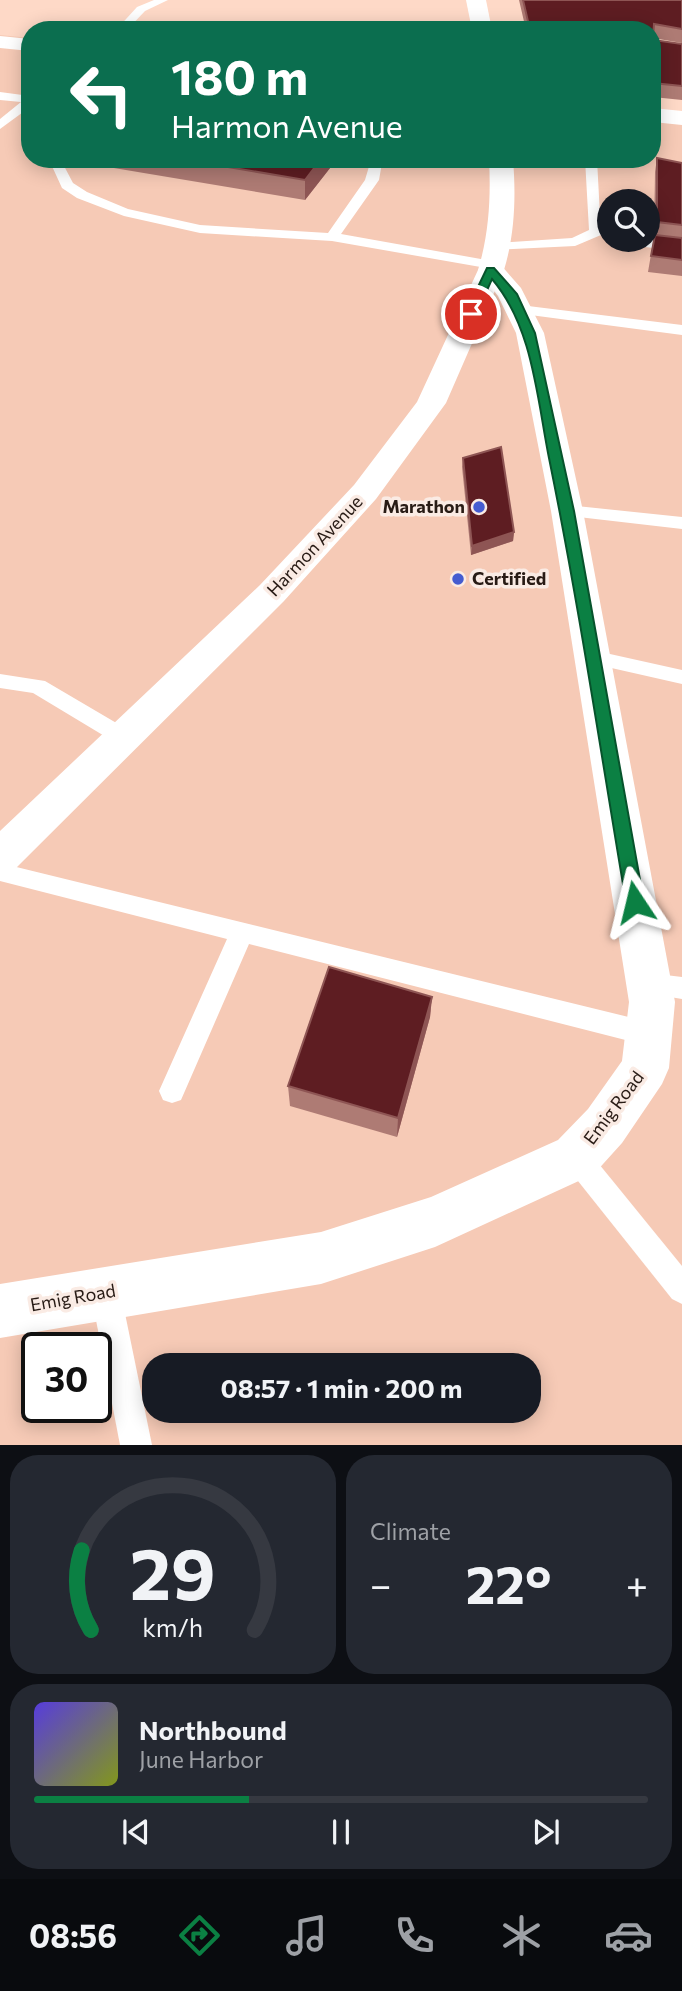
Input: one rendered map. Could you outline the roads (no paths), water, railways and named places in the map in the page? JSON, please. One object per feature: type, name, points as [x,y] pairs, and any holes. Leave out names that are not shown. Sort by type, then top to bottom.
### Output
[{"type":"street","points":[[476,0],[480,21]]},
{"type":"street","points":[[0,42],[21,45]]},
{"type":"street","points":[[661,116],[682,118]]},
{"type":"street","name":"Harmon Avenue","points":[[0,856],[272,593],[365,492],[431,403],[493,261],[503,188],[502,168]]},
{"type":"street","name":"Emig Road","points":[[0,1311],[321,1258],[435,1221],[576,1157],[605,1126],[645,1068],[652,1002],[665,986],[592,657],[567,511],[530,333],[493,261]]},
{"type":"lane","points":[[130,21],[141,9],[163,0]]},
{"type":"lane","points":[[0,96],[21,100]]},
{"type":"lane","points":[[0,125],[21,108]]},
{"type":"lane","points":[[59,168],[67,185],[82,195],[124,212],[200,229],[332,237],[493,261],[575,242],[596,232],[592,168]]},
{"type":"lane","points":[[332,237],[372,180],[375,168]]},
{"type":"lane","points":[[590,237],[597,238]]},
{"type":"lane","points":[[660,245],[682,247]]},
{"type":"lane","points":[[520,310],[682,330]]},
{"type":"lane","points":[[567,511],[682,523]]},
{"type":"lane","points":[[592,657],[682,677]]},
{"type":"lane","points":[[0,681],[38,686],[124,737]]},
{"type":"lane","points":[[0,872],[649,1034]]},
{"type":"lane","points":[[172,1091],[242,932]]},
{"type":"lane","points":[[576,1157],[682,1289]]},
{"type":"lane","points":[[106,1292],[135,1445]]},
{"type":"place","name":"Marathon","points":[[479,507]]},
{"type":"place","name":"Certified","points":[[458,579]]}]
